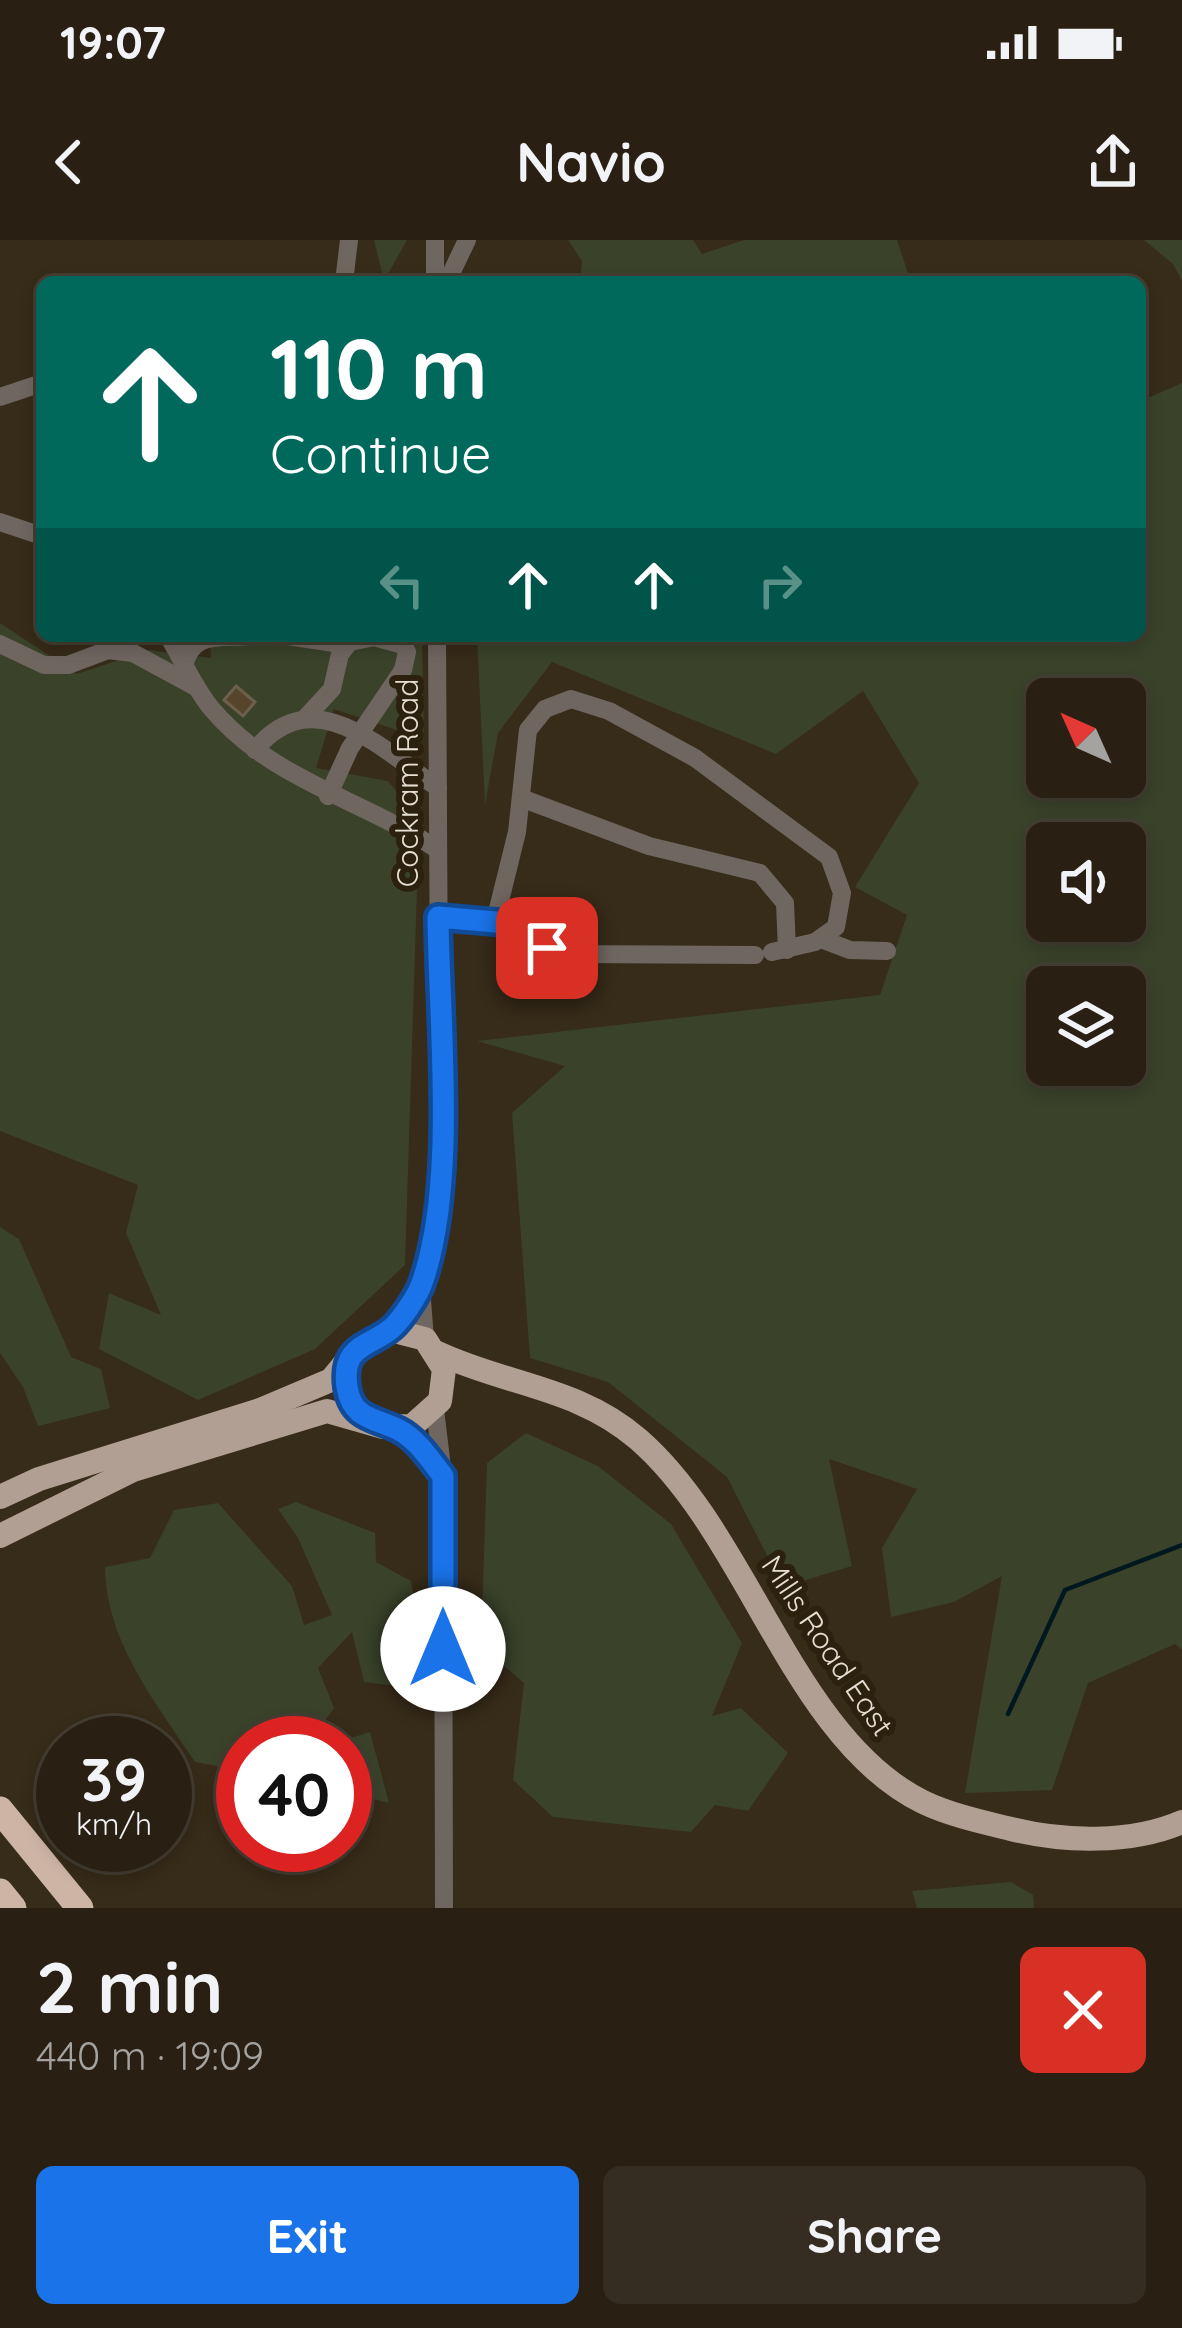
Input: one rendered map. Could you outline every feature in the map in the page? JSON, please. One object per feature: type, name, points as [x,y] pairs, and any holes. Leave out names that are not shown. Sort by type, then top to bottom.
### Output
[{"type":"highway","points":[[0,1810],[80,1908]]},
{"type":"highway","points":[[0,1892],[13,1908]]},
{"type":"main road","points":[[0,1497],[39,1478],[260,1410],[331,1380],[355,1351],[390,1330],[432,1346],[445,1385],[437,1405]]},
{"type":"main road","name":"Mills Road East","points":[[432,1346],[481,1373],[536,1383],[590,1405],[635,1436],[679,1478],[854,1750],[921,1801],[1036,1836],[1099,1838],[1182,1822]]},
{"type":"main road","points":[[355,1351],[346,1381],[349,1397],[369,1421]]},
{"type":"main road","points":[[0,1536],[133,1470],[327,1412],[398,1429],[481,1373]]},
{"type":"street","points":[[345,276],[349,240]]},
{"type":"street","points":[[435,240],[435,276]]},
{"type":"street","points":[[450,276],[467,240]]},
{"type":"street","points":[[0,397],[36,385]]},
{"type":"street","points":[[0,522],[36,534]]},
{"type":"street","points":[[171,642],[197,688],[255,750],[328,796],[398,824],[438,850]]},
{"type":"street","points":[[184,665],[197,642]]},
{"type":"street","points":[[327,642],[356,642]]},
{"type":"street","points":[[328,796],[358,735],[404,670],[407,652],[395,642]]},
{"type":"street","name":"Cockram Road","points":[[432,1346],[421,1287],[440,1173],[437,642]]},
{"type":"street","points":[[0,644],[44,665],[68,665],[108,650],[133,653],[197,688]]},
{"type":"street","points":[[307,716],[338,679],[340,654],[346,645]]},
{"type":"street","points":[[438,917],[495,921],[570,954],[771,952],[821,939],[836,927],[842,892],[829,857],[723,776],[609,711],[571,699],[545,709],[529,730],[521,798],[495,921]]},
{"type":"street","points":[[255,750],[288,720],[307,716],[358,735],[437,788]]},
{"type":"street","points":[[521,798],[649,846],[760,873],[785,904],[771,952]]},
{"type":"street","points":[[821,939],[850,950],[887,951]]},
{"type":"street","name":"Cockram Road","points":[[390,1330],[421,1287]]},
{"type":"street","points":[[437,1405],[443,1476],[444,1908]]},
{"type":"street","points":[[398,1429],[443,1476]]},
{"type":"green space","points":[[374,240],[407,240],[387,276],[383,276]]},
{"type":"green space","points":[[568,240],[693,240],[702,254],[744,240],[897,240],[909,276],[581,276],[582,261]]},
{"type":"green space","points":[[1144,240],[1182,240],[1182,281],[1173,264]]},
{"type":"green space","points":[[1182,383],[1182,1650],[1175,1644],[1088,1683],[1052,1790],[965,1793],[1002,1576],[954,1602],[891,1617],[882,1548],[917,1489],[829,1459],[852,1566],[783,1587],[727,1477],[608,1382],[530,1358],[512,1113],[565,1066],[477,1041],[880,995],[907,915],[855,887],[919,783],[863,691],[776,754],[552,662],[498,733],[485,805],[477,642],[1146,642],[1146,396]]},
{"type":"green space","points":[[0,623],[77,674],[149,650],[211,658],[210,642],[422,642],[424,739],[334,709],[316,768],[388,781],[412,811],[405,858],[417,889],[405,1265],[315,1349],[198,1400],[99,1349],[109,1293],[161,1315],[126,1233],[138,1185],[0,1131]]},
{"type":"green space","points":[[0,1227],[19,1239],[71,1357],[101,1369],[110,1408],[38,1426],[23,1387],[0,1353]]},
{"type":"green space","points":[[526,1433],[598,1466],[671,1524],[742,1643],[712,1716],[741,1708],[788,1753],[748,1811],[715,1805],[691,1832],[553,1817],[513,1780],[524,1683],[481,1646],[487,1463]]},
{"type":"green space","points":[[296,1502],[375,1533],[376,1562],[411,1581],[420,1629],[403,1687],[364,1682],[352,1632],[318,1668],[334,1708],[328,1716],[216,1716],[216,1766],[195,1762],[192,1716],[164,1716],[123,1646],[105,1567],[150,1558],[174,1510],[218,1503],[292,1586],[304,1625],[332,1615],[298,1538],[278,1509]]},
{"type":"green space","points":[[372,1739],[389,1803],[372,1799]]},
{"type":"green space","points":[[1011,1882],[1033,1895],[1034,1908],[917,1908],[912,1891]]},
{"type":"building","points":[[236,686],[255,702],[243,716],[224,700]]},
{"type":"waterway","points":[[1008,1714],[1065,1590],[1182,1545]]},
{"type":"route","points":[[443,1649],[443,1476],[398,1429],[369,1421],[357,1411],[349,1397],[348,1366],[364,1341],[390,1330],[421,1287],[436,1225],[440,1173],[438,917],[507,923],[547,948]]}]
